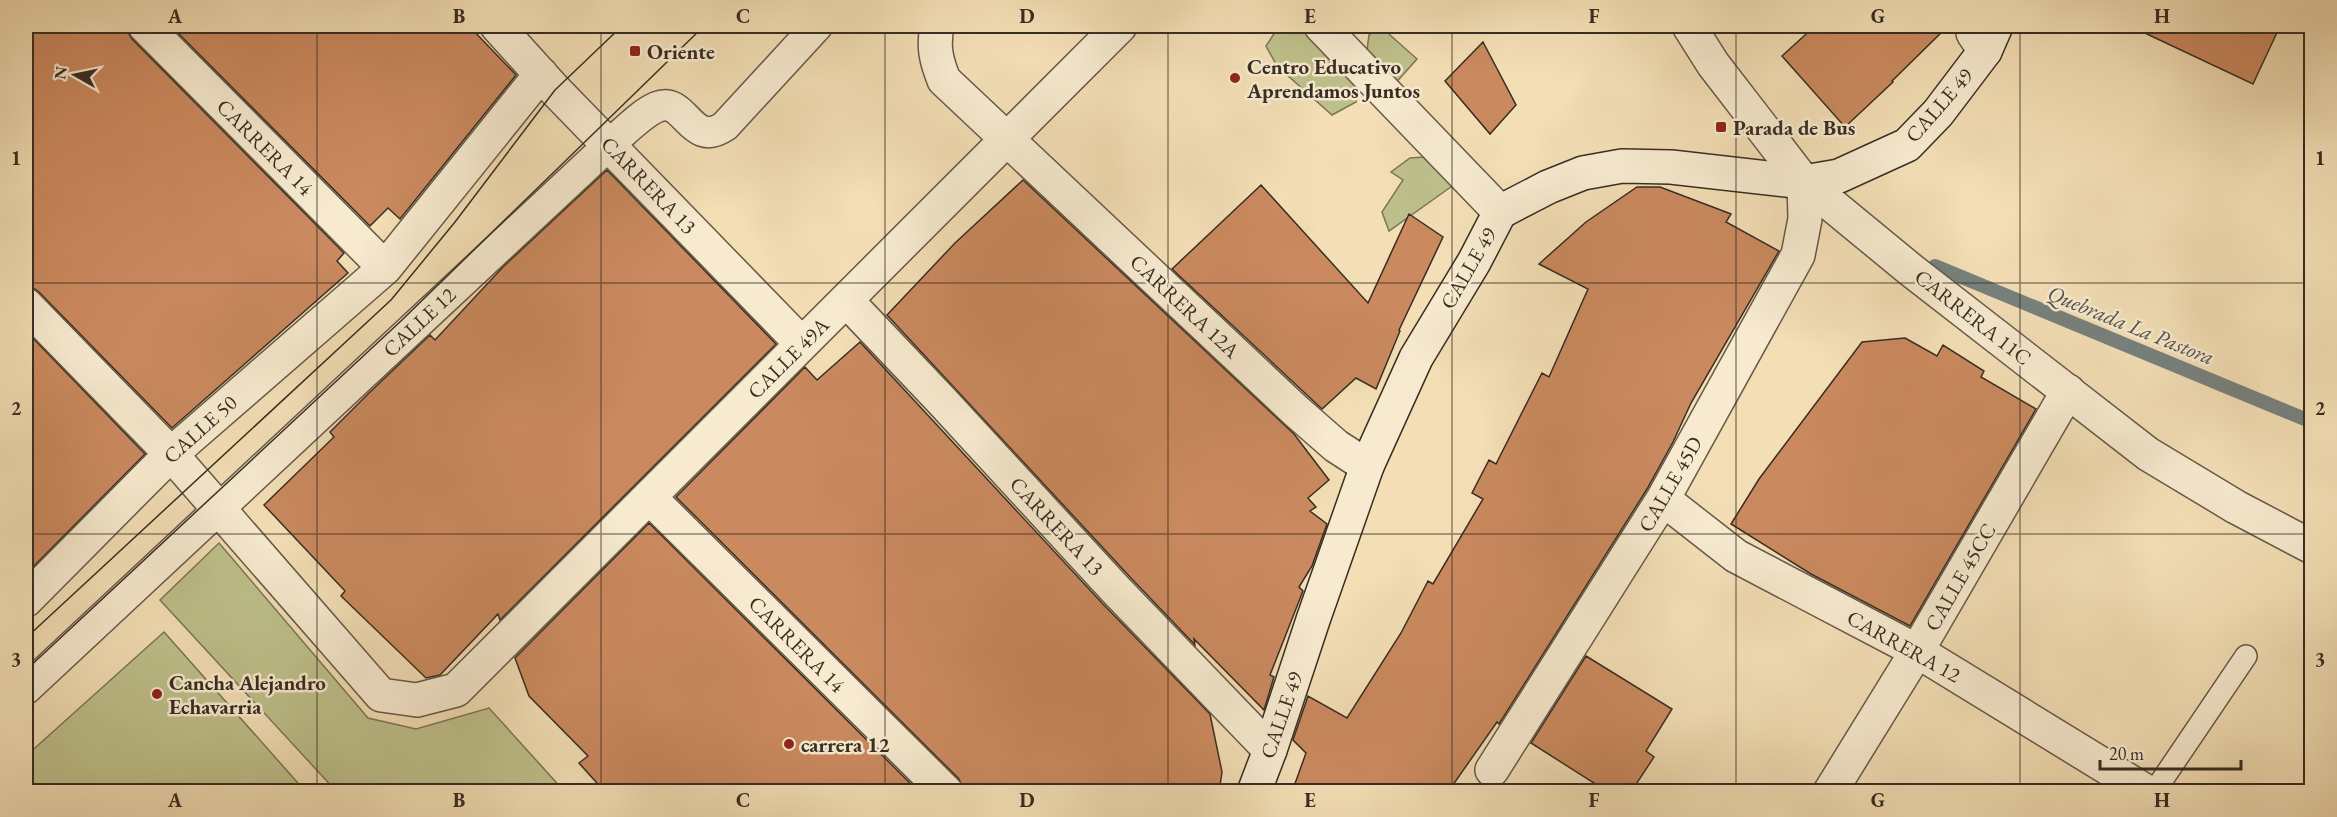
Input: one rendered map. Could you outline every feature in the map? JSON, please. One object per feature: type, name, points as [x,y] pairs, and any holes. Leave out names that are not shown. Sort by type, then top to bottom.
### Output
[{"type":"street","name":"CARRERA 14","points":[[146,26],[385,268]]},
{"type":"street","name":"CARRERA 13","points":[[496,26],[802,344]]},
{"type":"street","name":"CALLE 12","points":[[26,689],[610,144],[659,106],[670,106],[680,111],[694,127],[704,133],[716,133],[817,26]]},
{"type":"street","name":"CARRERA 12A","points":[[937,26],[934,43],[936,61],[944,80],[1296,411],[1336,446],[1367,466]]},
{"type":"street","name":"CALLE 49A","points":[[220,509],[381,695],[417,700],[456,690],[1120,26]]},
{"type":"street","points":[[1321,26],[1500,212]]},
{"type":"street","name":"CARRERA 11C","points":[[1689,26],[1713,64],[1804,182],[1911,270],[2148,453],[2236,507],[2312,548]]},
{"type":"street","name":"CALLE 49","points":[[1254,792],[1367,466],[1416,358],[1474,262],[1500,212],[1583,172],[1622,166],[1671,167],[1804,182],[1839,176],[1907,145],[1938,113],[1985,34]]},
{"type":"street","name":"CALLE 50","points":[[26,600],[171,454],[385,268],[540,74]]},
{"type":"street","name":"CALLE 45D","points":[[1492,770],[1663,500],[1798,255],[1805,219],[1804,182]]},
{"type":"street","name":"CARRERA 13","points":[[846,300],[1116,590],[1270,750]]},
{"type":"street","points":[[26,305],[171,454],[220,509]]},
{"type":"street","name":"CALLE 45CC","points":[[1830,792],[1917,651],[2068,391]]},
{"type":"street","name":"CARRERA 14","points":[[649,497],[945,792]]},
{"type":"street","name":"CARRERA 12","points":[[1663,500],[1736,556],[1917,651],[2147,792]]},
{"type":"lane","points":[[2154,792],[2246,656]]},
{"type":"green space","points":[[1279,26],[1319,26],[1363,69],[1356,102],[1332,115],[1277,66],[1266,46]]},
{"type":"green space","points":[[1381,27],[1417,59],[1393,86],[1366,57],[1369,35]]},
{"type":"green space","points":[[1439,156],[1462,179],[1389,231],[1382,212],[1403,180],[1391,172],[1410,158]]},
{"type":"green space","points":[[219,543],[368,718],[416,729],[489,708],[564,791],[336,791],[160,600]]},
{"type":"green space","name":"Cancha Alejandro Echavarria","points":[[164,632],[305,791],[26,791],[26,756]]},
{"type":"building","points":[[26,26],[127,26],[132,39],[344,253],[337,261],[348,273],[172,428],[39,292],[32,287],[26,287]]},
{"type":"building","points":[[171,26],[469,26],[516,75],[400,219],[388,208],[370,226]]},
{"type":"building","points":[[1815,26],[1948,26],[1845,127],[1782,56]]},
{"type":"building","points":[[2130,26],[2280,26],[2253,84]]},
{"type":"building","points":[[1483,42],[1516,105],[1490,134],[1445,81]]},
{"type":"building","points":[[607,170],[776,344],[500,620],[498,614],[440,675],[426,678],[341,596],[345,591],[264,505],[334,437],[330,432],[369,393],[430,335],[435,340],[503,267]]},
{"type":"building","points":[[1023,180],[1294,434],[1329,480],[1308,498],[1316,507],[1310,511],[1327,524],[1312,566],[1299,587],[1303,591],[1270,675],[1274,677],[1264,710],[1194,639],[1195,645],[1130,577],[887,315],[955,243]]},
{"type":"building","points":[[1261,185],[1368,303],[1409,214],[1443,237],[1399,330],[1376,389],[1356,378],[1322,409],[1172,269]]},
{"type":"building","points":[[1637,187],[1660,187],[1731,214],[1726,222],[1779,251],[1691,403],[1647,489],[1499,724],[1497,722],[1448,792],[1292,792],[1306,753],[1293,740],[1308,696],[1347,718],[1401,633],[1428,581],[1433,584],[1483,499],[1472,493],[1489,460],[1496,464],[1542,373],[1549,377],[1588,289],[1539,264],[1586,222]]},
{"type":"building","points":[[26,331],[145,454],[26,574]]},
{"type":"building","points":[[1905,338],[1937,356],[1943,345],[1984,371],[1981,377],[2036,409],[1910,626],[1811,574],[1731,524],[1759,479],[1862,342]]},
{"type":"building","points":[[860,342],[1102,603],[1210,714],[1222,772],[1219,792],[964,792],[959,779],[676,497],[805,367],[817,380]]},
{"type":"building","points":[[649,523],[919,792],[605,792],[579,763],[588,756],[529,696],[515,658]]},
{"type":"building","points":[[1586,656],[1672,709],[1646,751],[1654,757],[1631,792],[1608,792],[1531,743]]},
{"type":"waterway","name":"Quebrada La Pastora","points":[[1935,266],[2312,422]]},
{"type":"tram line","points":[[26,638],[391,300],[455,222],[555,90],[622,26]]},
{"type":"tram line","points":[[26,670],[402,320],[704,26]]},
{"type":"place","name":"Oriente","points":[[635,51]]},
{"type":"place","name":"Centro Educativo Aprendamos Juntos","points":[[1235,78]]},
{"type":"place","name":"Parada de Bus","points":[[1721,127]]},
{"type":"place","name":"Cancha Alejandro Echavarria","points":[[157,694]]},
{"type":"place","name":"carrera 12","points":[[789,744]]}]
